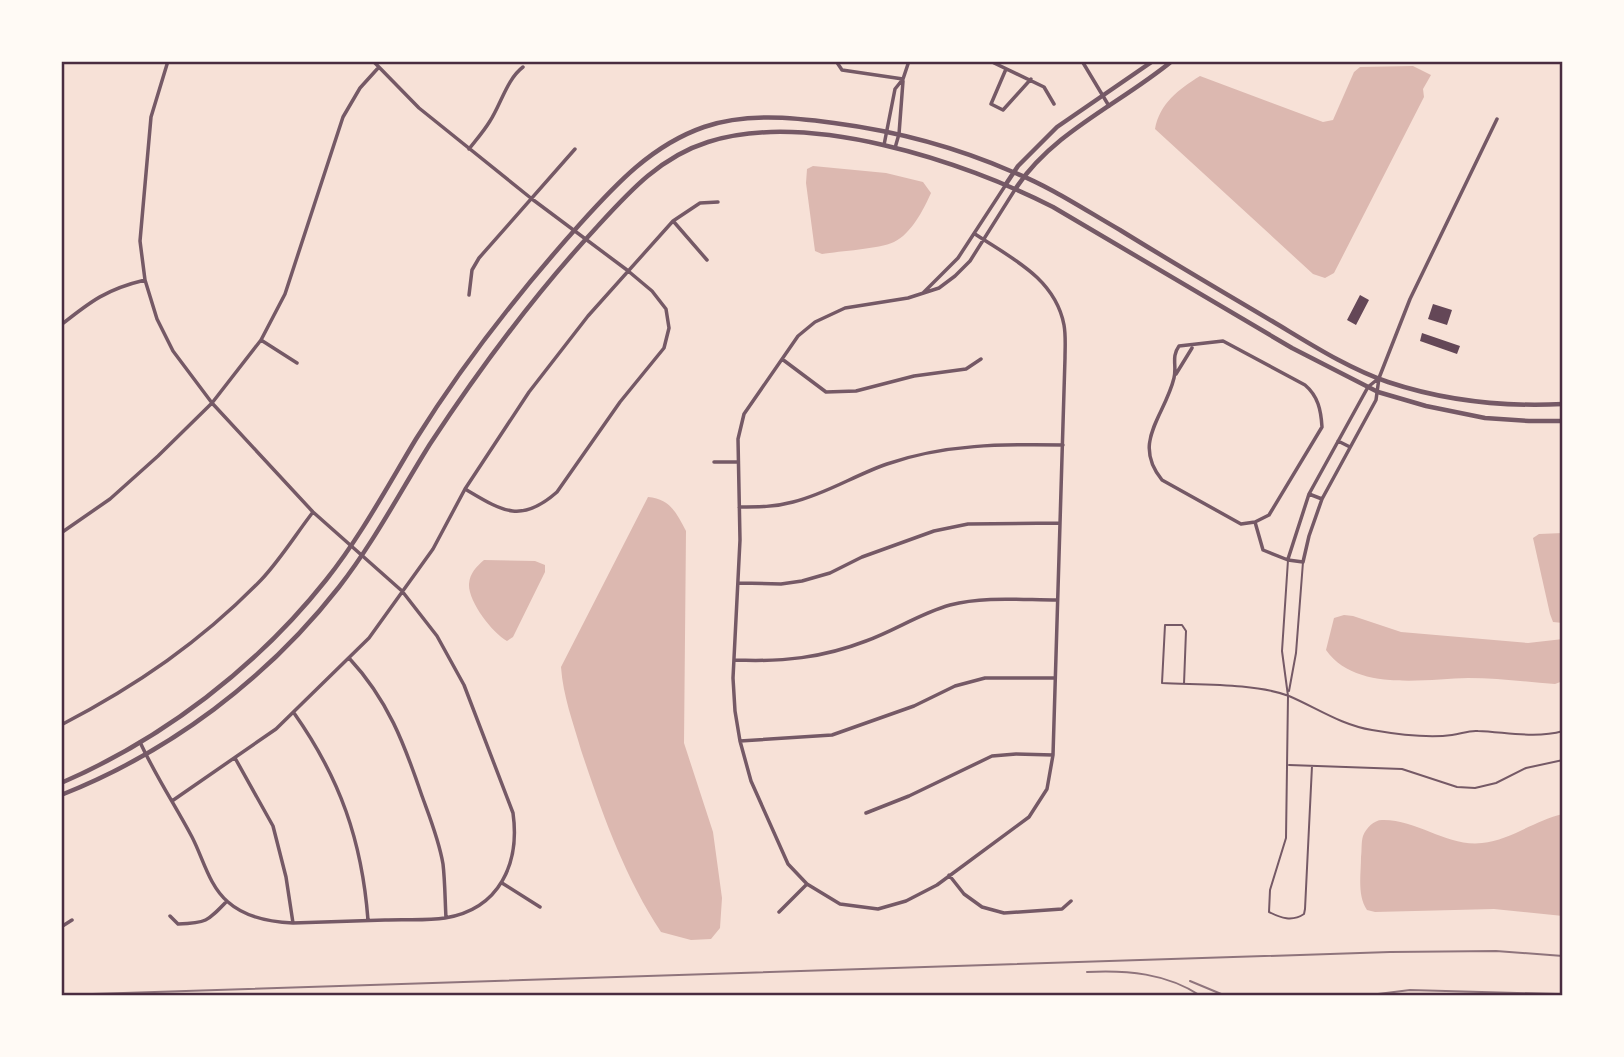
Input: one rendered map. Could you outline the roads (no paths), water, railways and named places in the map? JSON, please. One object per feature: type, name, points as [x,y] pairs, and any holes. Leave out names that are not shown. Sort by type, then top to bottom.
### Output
[{"type":"street","points":[[140,742],[193,839],[208,875],[227,901],[247,914],[272,922],[446,918],[474,909],[491,896],[502,883],[513,858],[516,833],[513,813],[464,685],[437,636],[402,591],[313,512],[212,403],[173,351],[157,319],[145,280],[140,241],[151,117],[168,61]]},
{"type":"street","points":[[373,61],[419,108],[532,199],[627,270],[652,292],[666,309],[669,328],[664,348],[620,402],[557,492],[530,511],[508,512],[465,489]]},
{"type":"street","points":[[836,61],[842,70],[903,79]]},
{"type":"street","points":[[884,145],[895,89],[903,79],[909,61]]},
{"type":"street","points":[[990,61],[1044,87],[1054,104]]},
{"type":"street","points":[[1082,61],[1109,106]]},
{"type":"street","points":[[921,294],[946,272],[975,234],[1014,172],[1057,127],[1153,61]]},
{"type":"street","points":[[975,234],[982,239],[1025,266],[1053,295],[1064,325],[1053,755],[1047,789],[1029,817],[937,885],[906,901],[878,909],[840,904],[807,884],[788,864],[751,781],[740,741],[735,711],[734,660],[738,583],[737,462],[738,439],[744,414],[798,336],[815,322],[845,308],[921,294],[939,288],[955,276],[970,261],[982,239],[1024,177],[1054,145],[1172,61]]},
{"type":"street","points":[[61,533],[119,490],[158,456],[212,403],[261,340],[285,294],[343,117],[360,88],[379,67]]},
{"type":"street","points":[[469,149],[507,93],[514,74],[523,67]]},
{"type":"street","points":[[1006,69],[991,104],[1003,110],[1031,79]]},
{"type":"street","points":[[895,148],[904,91],[903,79]]},
{"type":"street","points":[[61,783],[97,768],[186,712],[233,676],[294,619],[351,546],[461,370],[530,281],[635,167],[667,144],[705,127],[748,118],[816,121],[887,131],[960,152],[1014,172],[1072,202],[1308,343],[1379,378],[1427,394],[1483,403],[1563,404]]},
{"type":"street","points":[[1255,522],[1263,550],[1288,560],[1303,562],[1322,499],[1376,400],[1379,378],[1409,299],[1497,119]]},
{"type":"street","points":[[61,795],[103,779],[146,756],[198,721],[275,658],[313,618],[362,555],[471,382],[586,239],[642,179],[676,155],[709,141],[746,134],[814,134],[884,145],[954,164],[1016,188],[1053,207],[1292,348],[1378,392],[1426,406],[1485,418],[1563,421]]},
{"type":"street","points":[[469,295],[472,270],[479,258],[575,149]]},
{"type":"street","points":[[172,801],[294,713],[369,638],[433,549],[465,489],[529,392],[587,316],[673,221],[700,202],[718,202]]},
{"type":"street","points":[[673,221],[707,260]]},
{"type":"street","points":[[61,325],[92,299],[118,286],[145,280]]},
{"type":"street","points":[[261,340],[297,363]]},
{"type":"street","points":[[1175,376],[1173,354],[1179,346],[1223,341],[1305,385],[1313,392],[1321,412],[1322,427],[1269,515],[1255,522],[1241,524],[1162,480],[1154,470],[1149,457],[1150,436],[1175,376],[1193,346]]},
{"type":"street","points":[[782,359],[826,392],[856,391],[914,376],[965,369],[981,359]]},
{"type":"street","points":[[1288,560],[1309,494],[1368,387],[1379,378]]},
{"type":"street","points":[[1338,440],[1350,447]]},
{"type":"street","points":[[739,507],[794,502],[888,463],[929,453],[1005,444],[1063,445]]},
{"type":"street","points":[[714,462],[737,462]]},
{"type":"street","points":[[1309,494],[1322,499]]},
{"type":"street","points":[[61,725],[110,700],[168,663],[263,578],[313,512]]},
{"type":"street","points":[[738,583],[781,584],[830,573],[862,557],[934,531],[968,524],[1059,523]]},
{"type":"street","points":[[734,660],[792,661],[838,651],[949,606],[993,600],[1057,600]]},
{"type":"street","points":[[349,659],[369,680],[397,726],[436,834],[443,865],[446,918]]},
{"type":"street","points":[[740,741],[832,735],[914,706],[955,686],[985,678],[1055,678]]},
{"type":"street","points":[[294,713],[324,759],[345,804],[365,878],[368,920]]},
{"type":"street","points":[[866,813],[909,796],[992,756],[1053,755]]},
{"type":"street","points":[[235,758],[273,827],[286,877],[293,923]]},
{"type":"street","points":[[949,875],[964,894],[982,907],[1004,913],[1062,909],[1071,901]]},
{"type":"street","points":[[502,883],[540,908]]},
{"type":"street","points":[[779,912],[807,884]]},
{"type":"street","points":[[170,916],[178,924],[202,923],[210,919],[227,901]]},
{"type":"street","points":[[61,927],[72,920]]},
{"type":"lane","points":[[1288,560],[1282,651],[1288,696],[1286,838],[1270,890],[1269,912],[1281,919],[1297,918],[1304,914],[1312,766]]},
{"type":"lane","points":[[1288,696],[1296,653],[1303,562]]},
{"type":"lane","points":[[1184,684],[1186,631],[1182,625],[1165,625],[1162,683],[1225,686],[1288,696],[1338,721],[1371,730],[1451,736],[1472,730],[1527,735],[1563,731]]},
{"type":"lane","points":[[1288,765],[1402,769],[1457,787],[1475,788],[1496,783],[1526,768],[1563,761]]},
{"type":"railway","points":[[61,995],[1390,952],[1496,951],[1563,956]]},
{"type":"railway","points":[[1087,972],[1146,975],[1174,982],[1201,996]]},
{"type":"railway","points":[[1190,981],[1226,996]]},
{"type":"railway","points":[[1362,996],[1410,990],[1558,994]]}]
